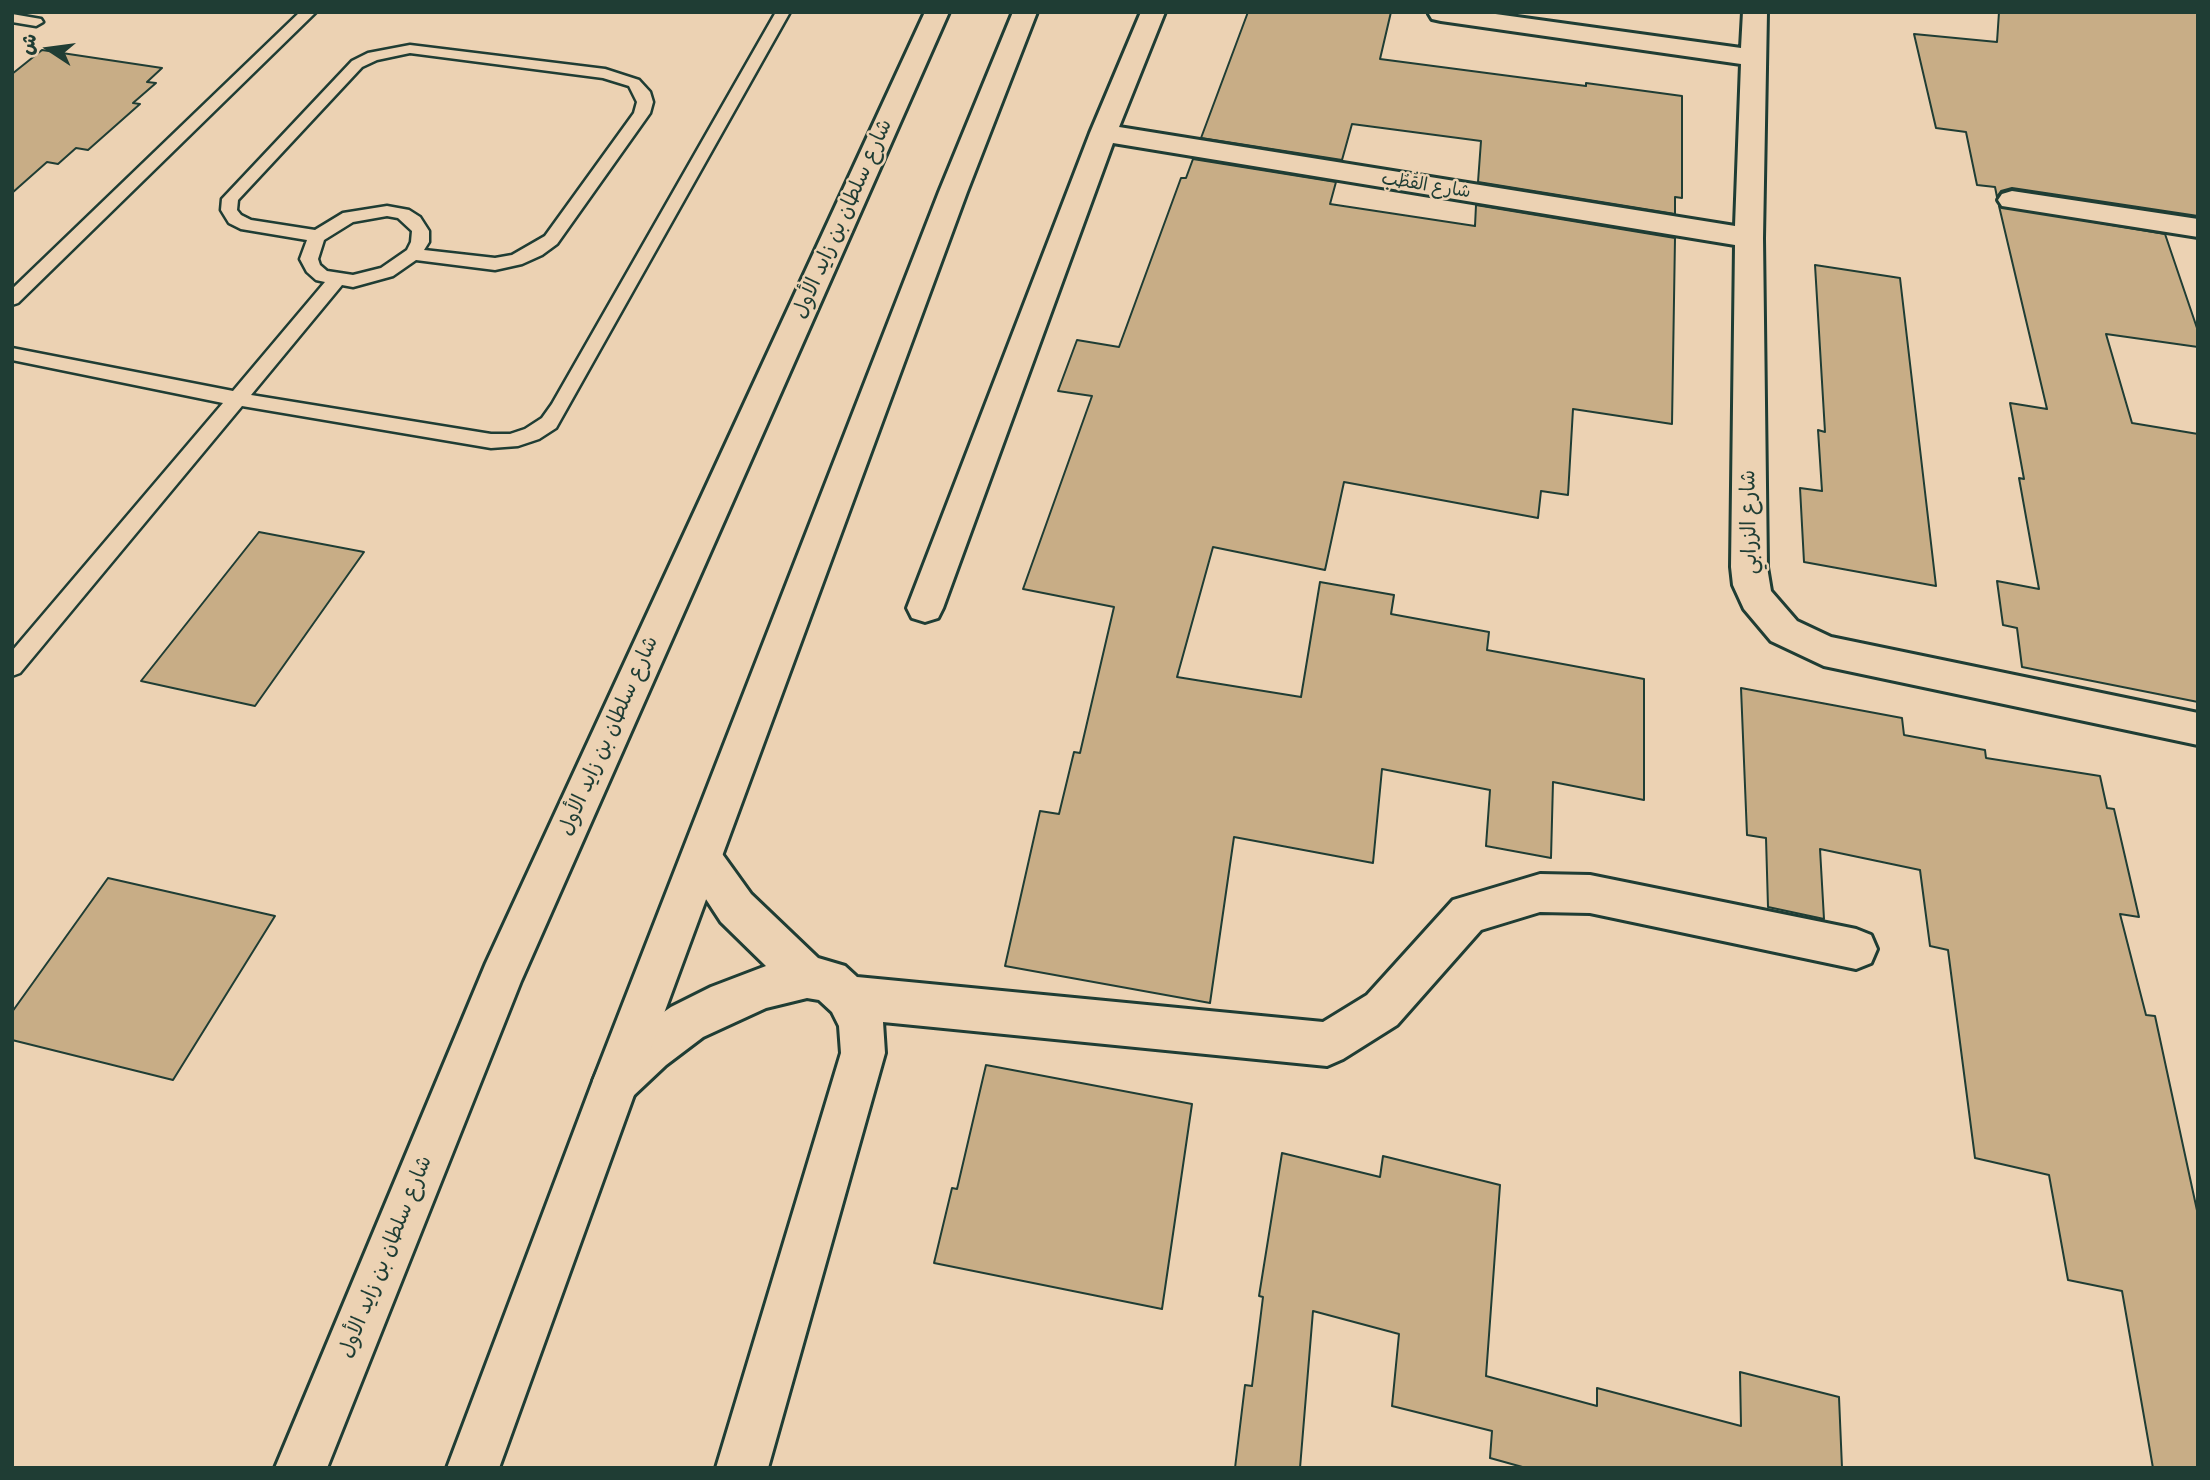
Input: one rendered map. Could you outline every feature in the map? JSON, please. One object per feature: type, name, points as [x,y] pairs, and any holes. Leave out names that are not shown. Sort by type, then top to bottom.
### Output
[{"type":"street","name":"شارع سلطان بن زايد الأول","points":[[300,1468],[501,978],[937,12]]},
{"type":"street","points":[[473,1468],[616,1081],[953,192],[1025,12]]},
{"type":"street","points":[[925,608],[1103,133],[1153,12]]},
{"type":"street","name":"شارع الزرابي","points":[[1755,12],[1749,238],[1749,567],[1751,585],[1768,615],[1784,631],[1824,651],[2198,729]]},
{"type":"street","points":[[1441,14],[1755,58]]},
{"type":"street","name":"شارع القُطُب","points":[[1103,133],[1749,238]]},
{"type":"street","points":[[2012,200],[2198,228]]},
{"type":"street","points":[[701,858],[736,908],[827,987],[861,1022],[863,1053],[742,1468]]},
{"type":"street","points":[[616,1081],[650,1049],[697,1017],[765,987],[827,987],[1327,1044],[1382,1010],[1468,914],[1540,893],[1590,894],[1856,949]]},
{"type":"lane","points":[[12,299],[309,12]]},
{"type":"lane","points":[[12,354],[238,399],[491,441],[521,437],[548,422],[783,12]]},
{"type":"lane","points":[[12,18],[36,22]]},
{"type":"lane","points":[[318,236],[247,225],[235,219],[229,210],[230,199],[357,64],[373,56],[410,49],[537,65],[622,77],[634,83],[642,92],[645,102],[642,113],[551,240],[536,251],[516,260],[495,264],[413,254]]},
{"type":"lane","points":[[387,211],[403,214],[414,221],[421,231],[420,242],[413,254],[387,272],[353,281],[323,276],[313,268],[309,258],[311,247],[318,236],[349,217],[387,211]]},
{"type":"lane","points":[[12,667],[337,280]]},
{"type":"building","points":[[1248,12],[1391,12],[1380,59],[1682,96],[1682,198],[1675,197],[1675,214],[1478,182],[1481,141],[1352,124],[1342,160],[1201,138]]},
{"type":"building","points":[[1999,12],[2198,12],[2198,216],[2012,188],[2001,191],[1997,197],[1995,187],[1977,185],[1966,132],[1936,128],[1914,34],[1997,42]]},
{"type":"building","points":[[42,50],[162,68],[147,82],[156,83],[133,103],[140,104],[88,150],[76,148],[58,164],[47,162],[12,193],[12,74]]},
{"type":"building","points":[[1193,159],[1336,182],[1330,204],[1475,226],[1476,205],[1675,238],[1672,424],[1573,409],[1568,495],[1541,491],[1538,518],[1344,482],[1325,570],[1213,547],[1177,677],[1301,697],[1320,582],[1394,595],[1391,614],[1489,632],[1487,650],[1644,679],[1644,800],[1553,782],[1551,858],[1486,846],[1490,790],[1382,769],[1373,863],[1234,837],[1210,1003],[1005,966],[1040,811],[1059,814],[1074,752],[1080,753],[1114,607],[1023,589],[1092,396],[1058,391],[1077,340],[1119,347],[1181,178],[1186,178]]},
{"type":"building","points":[[1999,206],[2165,234],[2198,331],[2198,347],[2106,334],[2132,423],[2198,434],[2198,702],[2022,667],[2017,628],[2003,625],[1997,581],[2039,589],[2019,478],[2024,479],[2010,403],[2047,409]]},
{"type":"building","points":[[1815,265],[1900,278],[1936,586],[1804,562],[1800,488],[1822,491],[1818,430],[1825,432]]},
{"type":"building","points":[[259,532],[364,552],[255,706],[141,681]]},
{"type":"building","points":[[1741,688],[1902,718],[1904,735],[1985,750],[1986,758],[2100,776],[2107,808],[2114,809],[2139,917],[2120,914],[2146,1015],[2155,1016],[2198,1215],[2198,1468],[2153,1468],[2122,1291],[2068,1280],[2049,1175],[1975,1158],[1948,950],[1930,946],[1920,870],[1820,849],[1824,919],[1768,907],[1766,838],[1747,835]]},
{"type":"building","points":[[108,878],[275,916],[173,1080],[12,1040],[12,1012]]},
{"type":"building","points":[[986,1065],[1192,1104],[1162,1309],[934,1263],[952,1188],[957,1189]]},
{"type":"building","points":[[1282,1153],[1380,1177],[1383,1156],[1500,1185],[1486,1376],[1597,1406],[1597,1388],[1741,1426],[1740,1372],[1839,1397],[1842,1468],[1526,1468],[1490,1458],[1492,1431],[1392,1406],[1399,1334],[1313,1311],[1300,1468],[1235,1468],[1245,1385],[1252,1386],[1263,1297],[1259,1296]]}]
